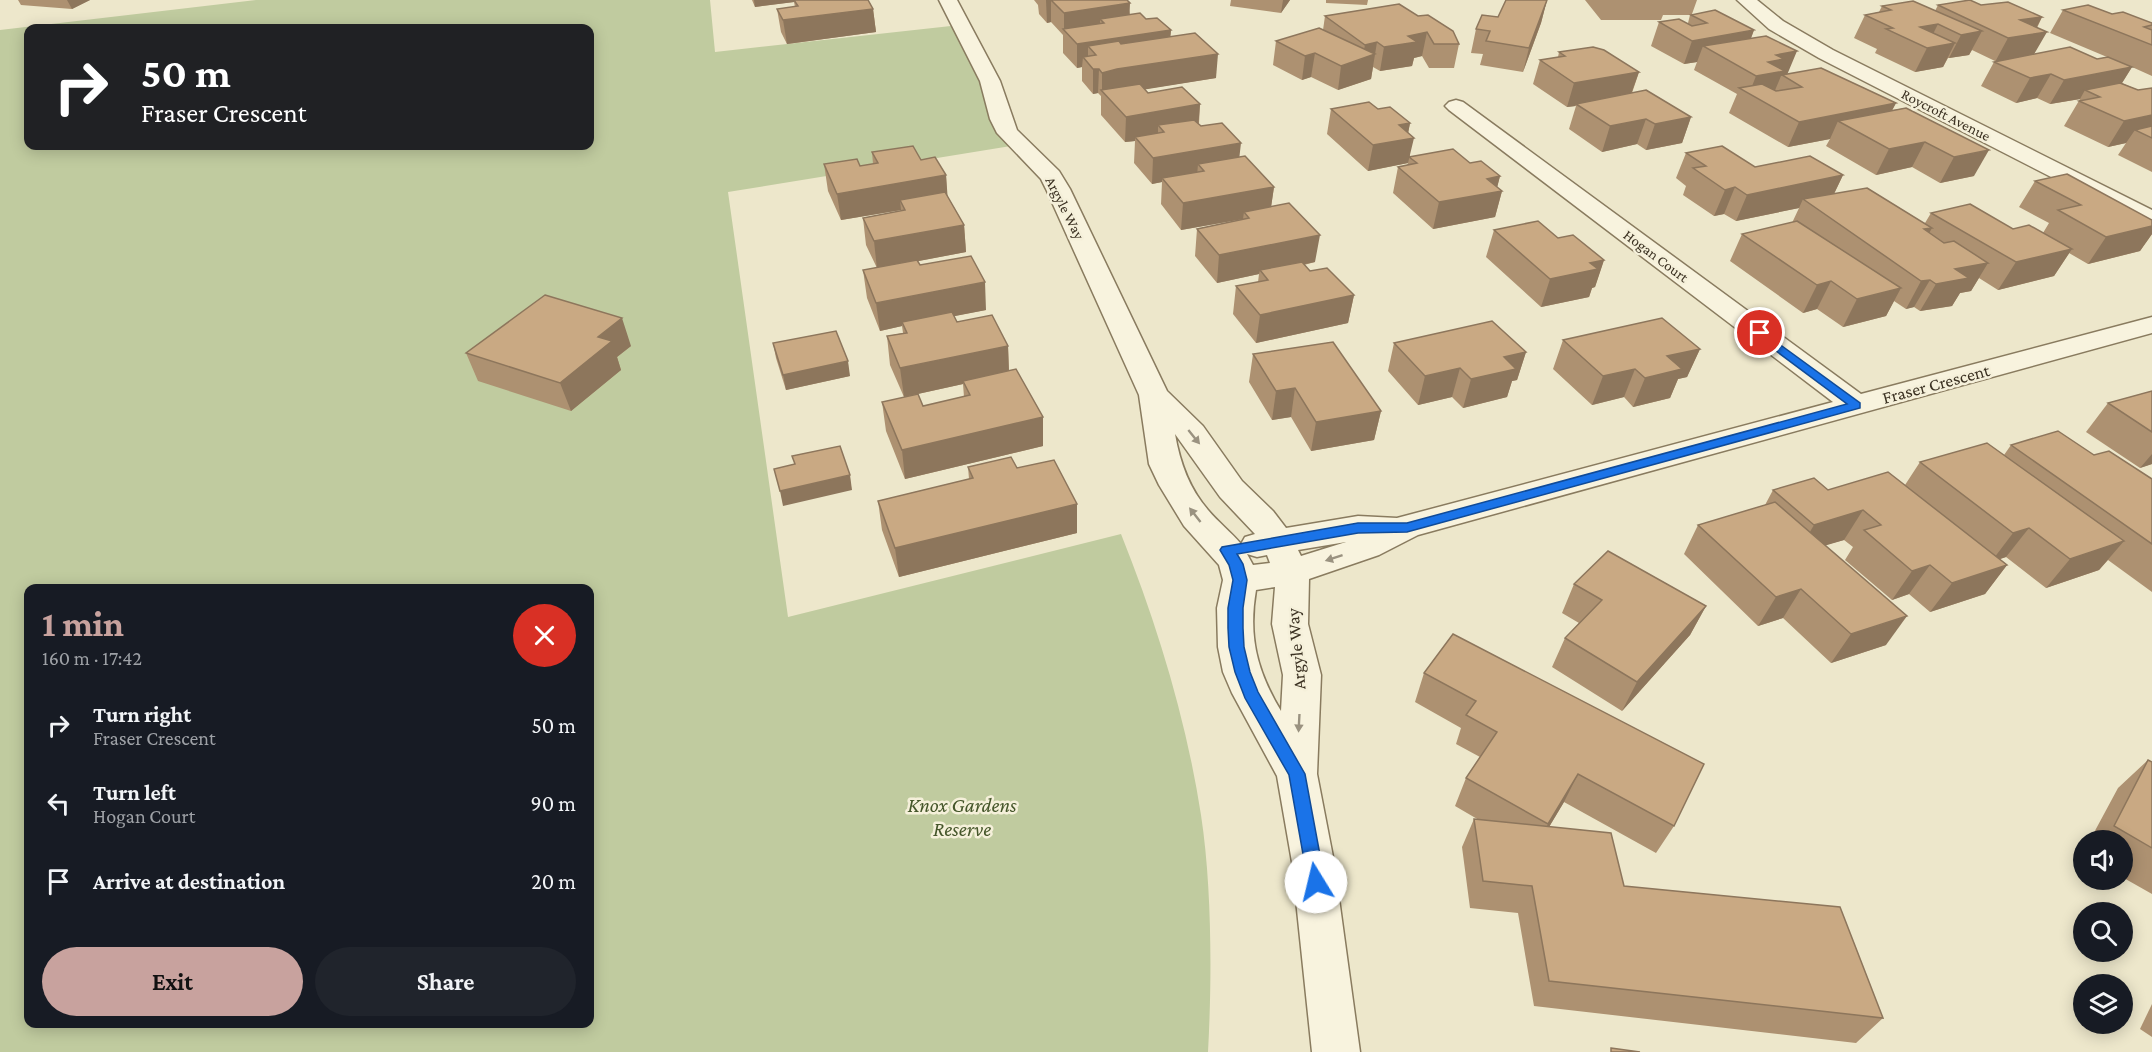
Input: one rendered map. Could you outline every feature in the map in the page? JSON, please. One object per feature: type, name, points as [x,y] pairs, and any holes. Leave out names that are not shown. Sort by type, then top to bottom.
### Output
[{"type":"street","name":"Argyle Way","points":[[948,0],[990,81],[1001,119],[1008,133],[1051,176],[1058,189],[1154,395],[1165,464],[1175,485],[1196,518],[1234,565],[1236,647],[1242,672],[1251,693],[1297,774]]},
{"type":"street","name":"Roycroft Avenue","points":[[1746,0],[1776,25],[1817,49],[2152,219]]},
{"type":"street","name":"Hogan Court","points":[[1456,106],[1856,405]]},
{"type":"street","name":"Fraser Crescent","points":[[1234,565],[1291,572],[1367,547],[1407,528],[2152,325]]},
{"type":"street","name":"Argyle Way","points":[[1154,395],[1192,433],[1231,489],[1261,519],[1278,541],[1291,572],[1293,591],[1290,624],[1302,675],[1297,774],[1313,862],[1336,1052]]},
{"type":"street","name":"Fraser Crescent","points":[[1234,565],[1278,541],[1358,528],[1407,528]]},
{"type":"green space","name":"Knox Gardens Reserve","points":[[256,0],[710,0],[715,52],[960,25],[1017,145],[728,192],[788,617],[1121,534],[1147,602],[1169,672],[1195,779],[1205,843],[1210,933],[1208,1052],[0,1052],[0,30],[24,27],[24,150],[594,150],[594,24],[51,24]]},
{"type":"building","points":[[794,0],[868,0],[873,9],[783,20],[777,9],[798,6]]},
{"type":"building","points":[[1051,0],[1127,0],[1130,3],[1064,13]]},
{"type":"building","points":[[1506,0],[1547,0],[1529,48],[1486,41],[1490,31],[1476,29],[1482,15],[1498,17]]},
{"type":"building","points":[[1970,0],[1981,5],[2008,2],[2042,17],[2020,20],[2047,32],[2008,38],[1938,5]]},
{"type":"building","points":[[1913,1],[1982,31],[1961,35],[1938,24],[1920,27],[1955,43],[1927,48],[1886,29],[1893,28],[1865,15],[1891,10],[1882,6]]},
{"type":"building","points":[[1399,4],[1418,16],[1428,15],[1453,31],[1459,44],[1434,44],[1427,32],[1408,36],[1417,42],[1384,47],[1377,42],[1365,45],[1325,16]]},
{"type":"building","points":[[2088,5],[2112,14],[2123,12],[2152,23],[2144,27],[2152,30],[2152,45],[2063,10]]},
{"type":"building","points":[[1715,10],[1754,30],[1692,41],[1659,22],[1679,19],[1692,26],[1707,23],[1691,15]]},
{"type":"building","points":[[1140,13],[1146,19],[1157,18],[1171,30],[1077,44],[1063,29],[1104,23],[1100,19]]},
{"type":"building","points":[[1319,28],[1375,54],[1341,66],[1315,53],[1305,56],[1276,41]]},
{"type":"building","points":[[1195,33],[1218,54],[1102,73],[1099,69],[1093,69],[1083,57],[1096,55],[1088,46],[1119,41],[1121,44]]},
{"type":"building","points":[[1766,36],[1797,51],[1776,55],[1784,59],[1768,62],[1785,71],[1756,76],[1703,46]]},
{"type":"building","points":[[1593,47],[1604,50],[1639,72],[1574,83],[1540,60],[1565,56],[1559,52]]},
{"type":"building","points":[[2070,47],[2097,59],[2108,57],[2132,67],[2064,80],[2051,74],[2030,78],[1994,62]]},
{"type":"building","points":[[1821,68],[1896,103],[1799,122],[1739,88],[1762,84],[1776,91],[1802,87],[1782,75]]},
{"type":"building","points":[[2120,83],[2138,90],[2152,88],[2152,115],[2124,121],[2079,101],[2100,97],[2085,90]]},
{"type":"building","points":[[1140,84],[1148,93],[1182,87],[1200,104],[1126,117],[1101,90]]},
{"type":"building","points":[[1646,90],[1691,117],[1655,124],[1646,119],[1610,126],[1576,104]]},
{"type":"building","points":[[1369,102],[1378,109],[1390,107],[1410,123],[1399,125],[1414,138],[1373,145],[1331,109]]},
{"type":"building","points":[[1906,108],[1989,150],[1954,157],[1925,142],[1889,149],[1838,121]]},
{"type":"building","points":[[1194,120],[1201,126],[1222,123],[1241,143],[1153,158],[1135,137],[1164,132],[1158,125]]},
{"type":"building","points":[[2152,126],[2152,138],[2135,130]]},
{"type":"building","points":[[913,146],[921,160],[935,157],[946,175],[837,194],[824,164],[857,159],[860,166],[878,163],[872,152]]},
{"type":"building","points":[[1722,146],[1755,167],[1810,156],[1843,175],[1747,195],[1735,187],[1725,190],[1693,168],[1706,166],[1686,153]]},
{"type":"building","points":[[1453,149],[1470,163],[1481,161],[1500,176],[1487,179],[1502,191],[1439,202],[1398,167],[1417,163],[1409,157]]},
{"type":"building","points":[[1245,156],[1274,187],[1183,203],[1162,178],[1204,171],[1198,164]]},
{"type":"building","points":[[2067,174],[2152,220],[2152,226],[2106,237],[2058,210],[2081,205],[2035,181]]},
{"type":"building","points":[[1867,188],[1932,228],[1924,229],[1944,243],[1954,241],[1988,263],[1955,269],[1969,278],[1936,284],[1930,280],[1921,281],[1803,199]]},
{"type":"building","points":[[945,192],[964,225],[874,241],[863,218],[905,210],[900,200]]},
{"type":"building","points":[[1289,203],[1320,235],[1219,255],[1197,229],[1249,218],[1244,212]]},
{"type":"building","points":[[1970,204],[2013,229],[2029,225],[2072,249],[2016,262],[1931,213]]},
{"type":"building","points":[[1538,221],[1558,238],[1573,235],[1604,260],[1590,263],[1598,269],[1550,279],[1494,230]]},
{"type":"building","points":[[1797,221],[1901,288],[1857,299],[1831,281],[1817,285],[1742,234]]},
{"type":"building","points":[[971,256],[985,282],[876,303],[863,270],[917,260],[920,265]]},
{"type":"building","points":[[1302,262],[1310,271],[1327,268],[1354,295],[1260,315],[1236,286],[1268,280],[1260,270]]},
{"type":"building","points":[[545,295],[622,318],[598,337],[612,341],[560,383],[466,353]]},
{"type":"building","points":[[952,312],[957,322],[992,315],[1008,346],[900,368],[887,336],[907,333],[902,322]]},
{"type":"building","points":[[1662,318],[1700,349],[1667,356],[1682,369],[1645,378],[1635,369],[1603,376],[1563,340]]},
{"type":"building","points":[[1492,321],[1526,352],[1504,357],[1516,369],[1471,379],[1460,368],[1425,376],[1394,343]]},
{"type":"building","points":[[836,331],[848,361],[783,375],[773,343]]},
{"type":"building","points":[[1333,342],[1381,411],[1316,422],[1295,388],[1276,391],[1253,354]]},
{"type":"building","points":[[1016,369],[1043,417],[902,450],[882,402],[918,394],[923,406],[970,395],[963,381]]},
{"type":"building","points":[[2152,391],[2152,432],[2108,403]]},
{"type":"building","points":[[2058,431],[2094,455],[2109,451],[2152,479],[2152,544],[2011,445]]},
{"type":"building","points":[[1987,443],[2124,541],[2070,559],[2029,528],[2013,533],[1920,462]]},
{"type":"building","points":[[840,446],[850,475],[780,491],[774,469],[795,464],[792,456]]},
{"type":"building","points":[[1011,457],[1017,468],[1054,460],[1077,504],[895,548],[878,501],[973,478],[968,467]]},
{"type":"building","points":[[1888,472],[2007,565],[1952,583],[1930,565],[1912,571],[1864,530],[1881,525],[1863,510],[1814,525],[1773,490],[1814,478],[1828,490]]},
{"type":"building","points":[[1775,502],[1907,616],[1851,634],[1801,589],[1776,597],[1698,525]]},
{"type":"building","points":[[1608,551],[1706,606],[1637,682],[1565,638],[1602,600],[1574,584]]},
{"type":"building","points":[[1453,634],[1704,764],[1674,826],[1578,774],[1548,824],[1466,778],[1497,732],[1466,715],[1476,701],[1424,673]]},
{"type":"building","points":[[2148,760],[2152,762],[2152,848],[2133,837],[2133,830],[2121,830],[2114,826]]},
{"type":"building","points":[[1474,819],[1611,833],[1624,886],[1840,907],[1883,1018],[1549,981],[1532,886],[1483,881]]},
{"type":"building","points":[[1611,1048],[1640,1052],[1611,1052]]},
{"type":"route","points":[[1316,882],[1297,774],[1251,693],[1242,672],[1236,647],[1235,628],[1235,608],[1240,580],[1236,564],[1227,550],[1358,528],[1407,528],[1856,405],[1760,333]]}]
